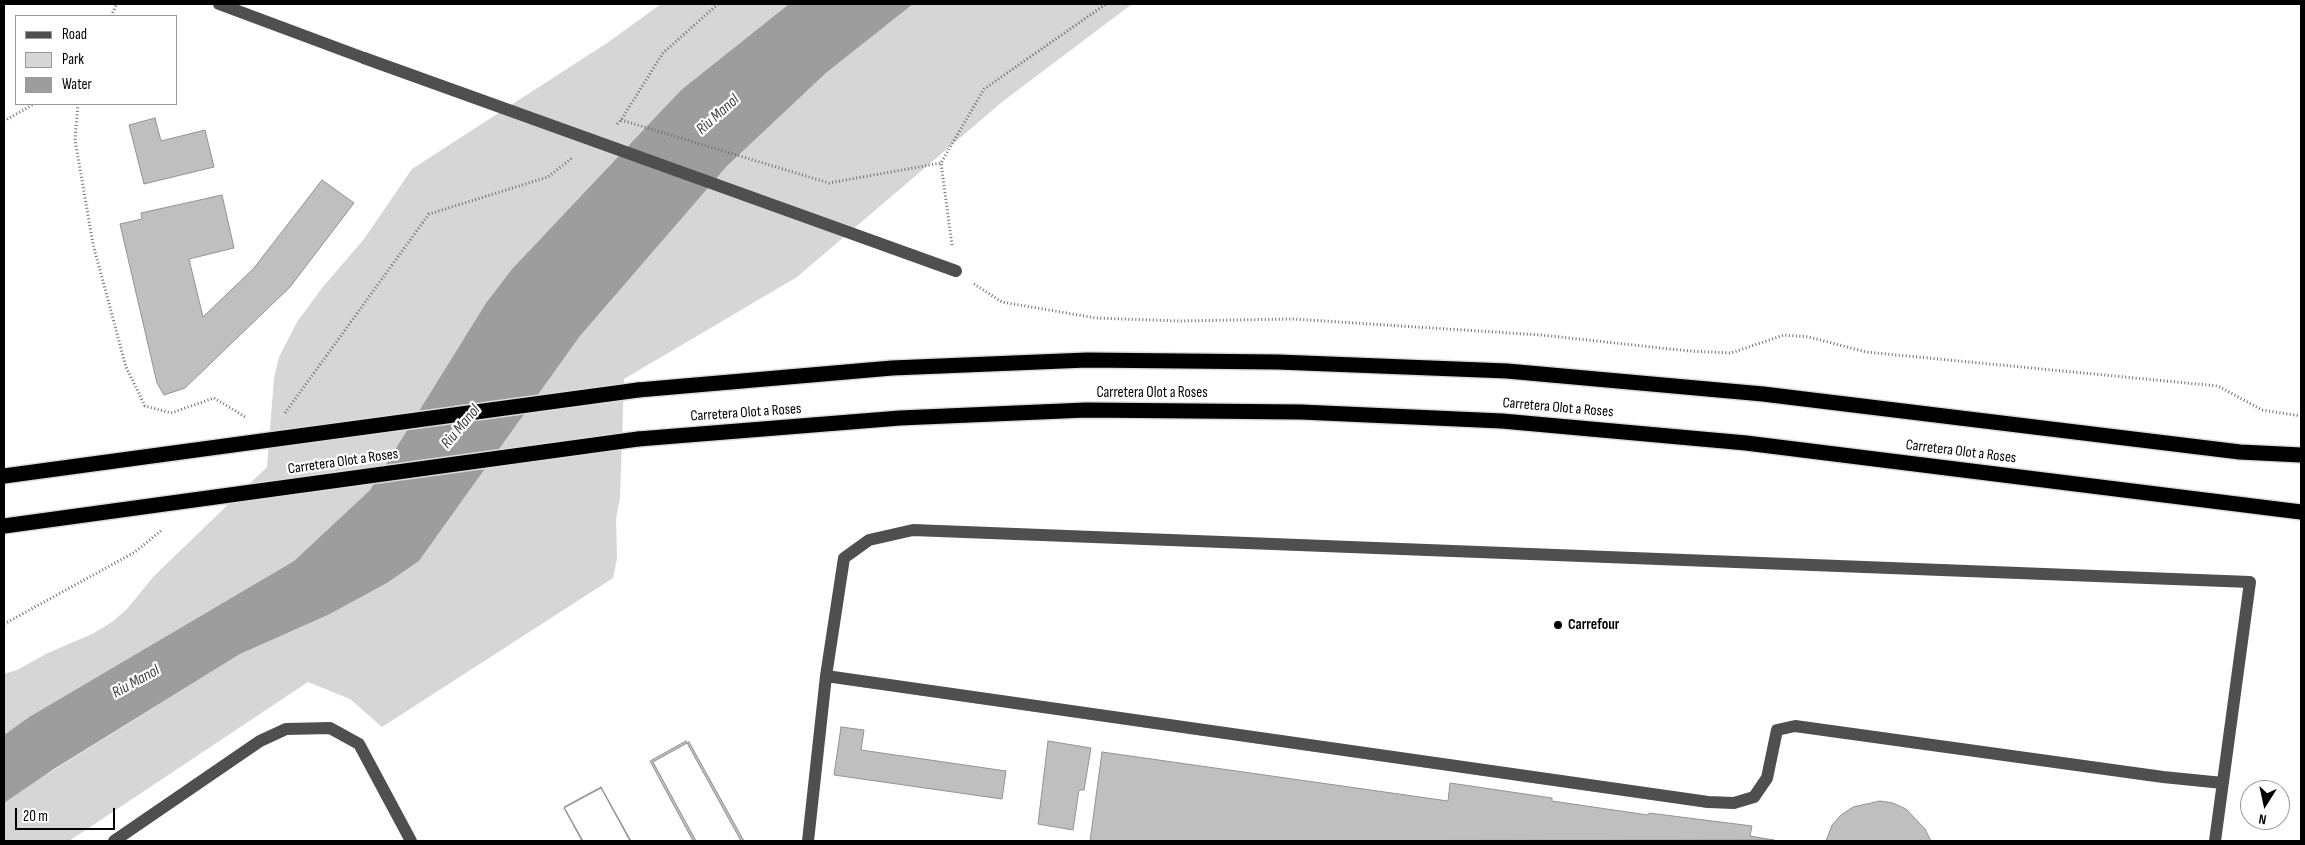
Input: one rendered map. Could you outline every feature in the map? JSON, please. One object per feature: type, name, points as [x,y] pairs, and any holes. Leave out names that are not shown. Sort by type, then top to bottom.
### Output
[{"type":"highway","points":[[4,476],[638,390],[892,368],[1087,360],[1278,362],[1507,371],[1764,394],[2240,452],[2301,455]]},
{"type":"highway","name":"Carretera Olot a Roses","points":[[4,526],[638,439],[900,418],[1086,410],[1301,412],[1502,421],[1736,442],[2301,512]]},
{"type":"street","points":[[219,4],[956,271]]},
{"type":"street","points":[[808,841],[826,676],[844,558],[868,540],[913,530],[2250,582],[2215,841]]},
{"type":"street","points":[[826,676],[1708,802],[1734,803],[1754,797],[1767,778],[1777,730],[1795,726],[2163,777],[2223,783]]},
{"type":"street","points":[[114,841],[260,741],[286,729],[330,728],[359,744],[411,841]]},
{"type":"path","points":[[614,126],[622,120],[663,53],[718,4]]},
{"type":"path","points":[[1106,4],[984,89],[940,163],[956,271],[1002,302],[1096,318],[1179,321],[1303,320],[1531,334],[1689,351],[1731,353],[1784,334],[1809,337],[1866,352],[2218,386],[2262,410],[2301,416]]},
{"type":"path","points":[[4,121],[32,105]]},
{"type":"path","points":[[78,105],[75,140],[92,244],[126,366],[145,406],[171,413],[214,398],[255,422]]},
{"type":"path","points":[[622,120],[829,183],[940,163]]},
{"type":"path","points":[[283,416],[430,214],[548,177],[578,154]]},
{"type":"path","points":[[4,624],[135,552],[164,528]]},
{"type":"green space","points":[[661,4],[789,4],[681,90],[512,269],[486,303],[370,490],[294,561],[29,717],[4,735],[4,674],[17,670],[48,653],[92,634],[112,622],[127,609],[154,576],[267,467],[274,378],[279,357],[297,322],[322,288],[364,239],[412,169],[607,43]]},
{"type":"green space","points":[[913,4],[1132,4],[1002,102],[797,277],[624,379],[620,498],[616,519],[617,559],[613,578],[382,727],[350,699],[308,682],[69,841],[4,841],[4,803],[36,781],[240,654],[328,615],[387,583],[419,561],[580,336],[727,166],[826,73]]},
{"type":"water","name":"Riu Manol","points":[[789,4],[913,4],[826,73],[727,166],[580,336],[419,561],[387,583],[328,615],[240,654],[54,769],[4,803],[4,735],[29,717],[294,561],[370,490],[486,303],[512,269],[681,90]]},
{"type":"building","points":[[155,118],[161,141],[205,130],[214,167],[144,184],[129,125]]},
{"type":"building","points":[[322,180],[354,203],[290,287],[185,388],[164,395],[157,383],[120,224],[142,219],[141,213],[222,195],[234,248],[189,259],[203,317],[254,268]]},
{"type":"building","points":[[841,727],[864,730],[861,750],[1006,771],[1002,799],[834,775]]},
{"type":"building","points":[[686,741],[741,841],[693,841],[650,761]]},
{"type":"building","points":[[1048,741],[1091,748],[1084,790],[1079,790],[1073,830],[1038,824]]},
{"type":"building","points":[[689,742],[744,841],[696,841],[653,762]]},
{"type":"building","points":[[1102,752],[1448,801],[1450,783],[1648,815],[1649,813],[1752,826],[1750,836],[1774,840],[1090,841]]},
{"type":"building","points":[[601,787],[631,841],[583,841],[564,807]]},
{"type":"building","points":[[601,788],[630,841],[582,841],[564,808]]},
{"type":"building","points":[[1880,801],[1893,803],[1906,809],[1925,829],[1931,841],[1826,841],[1832,825],[1841,815],[1853,807]]},
{"type":"place","name":"Carrefour","points":[[1558,625]]}]
